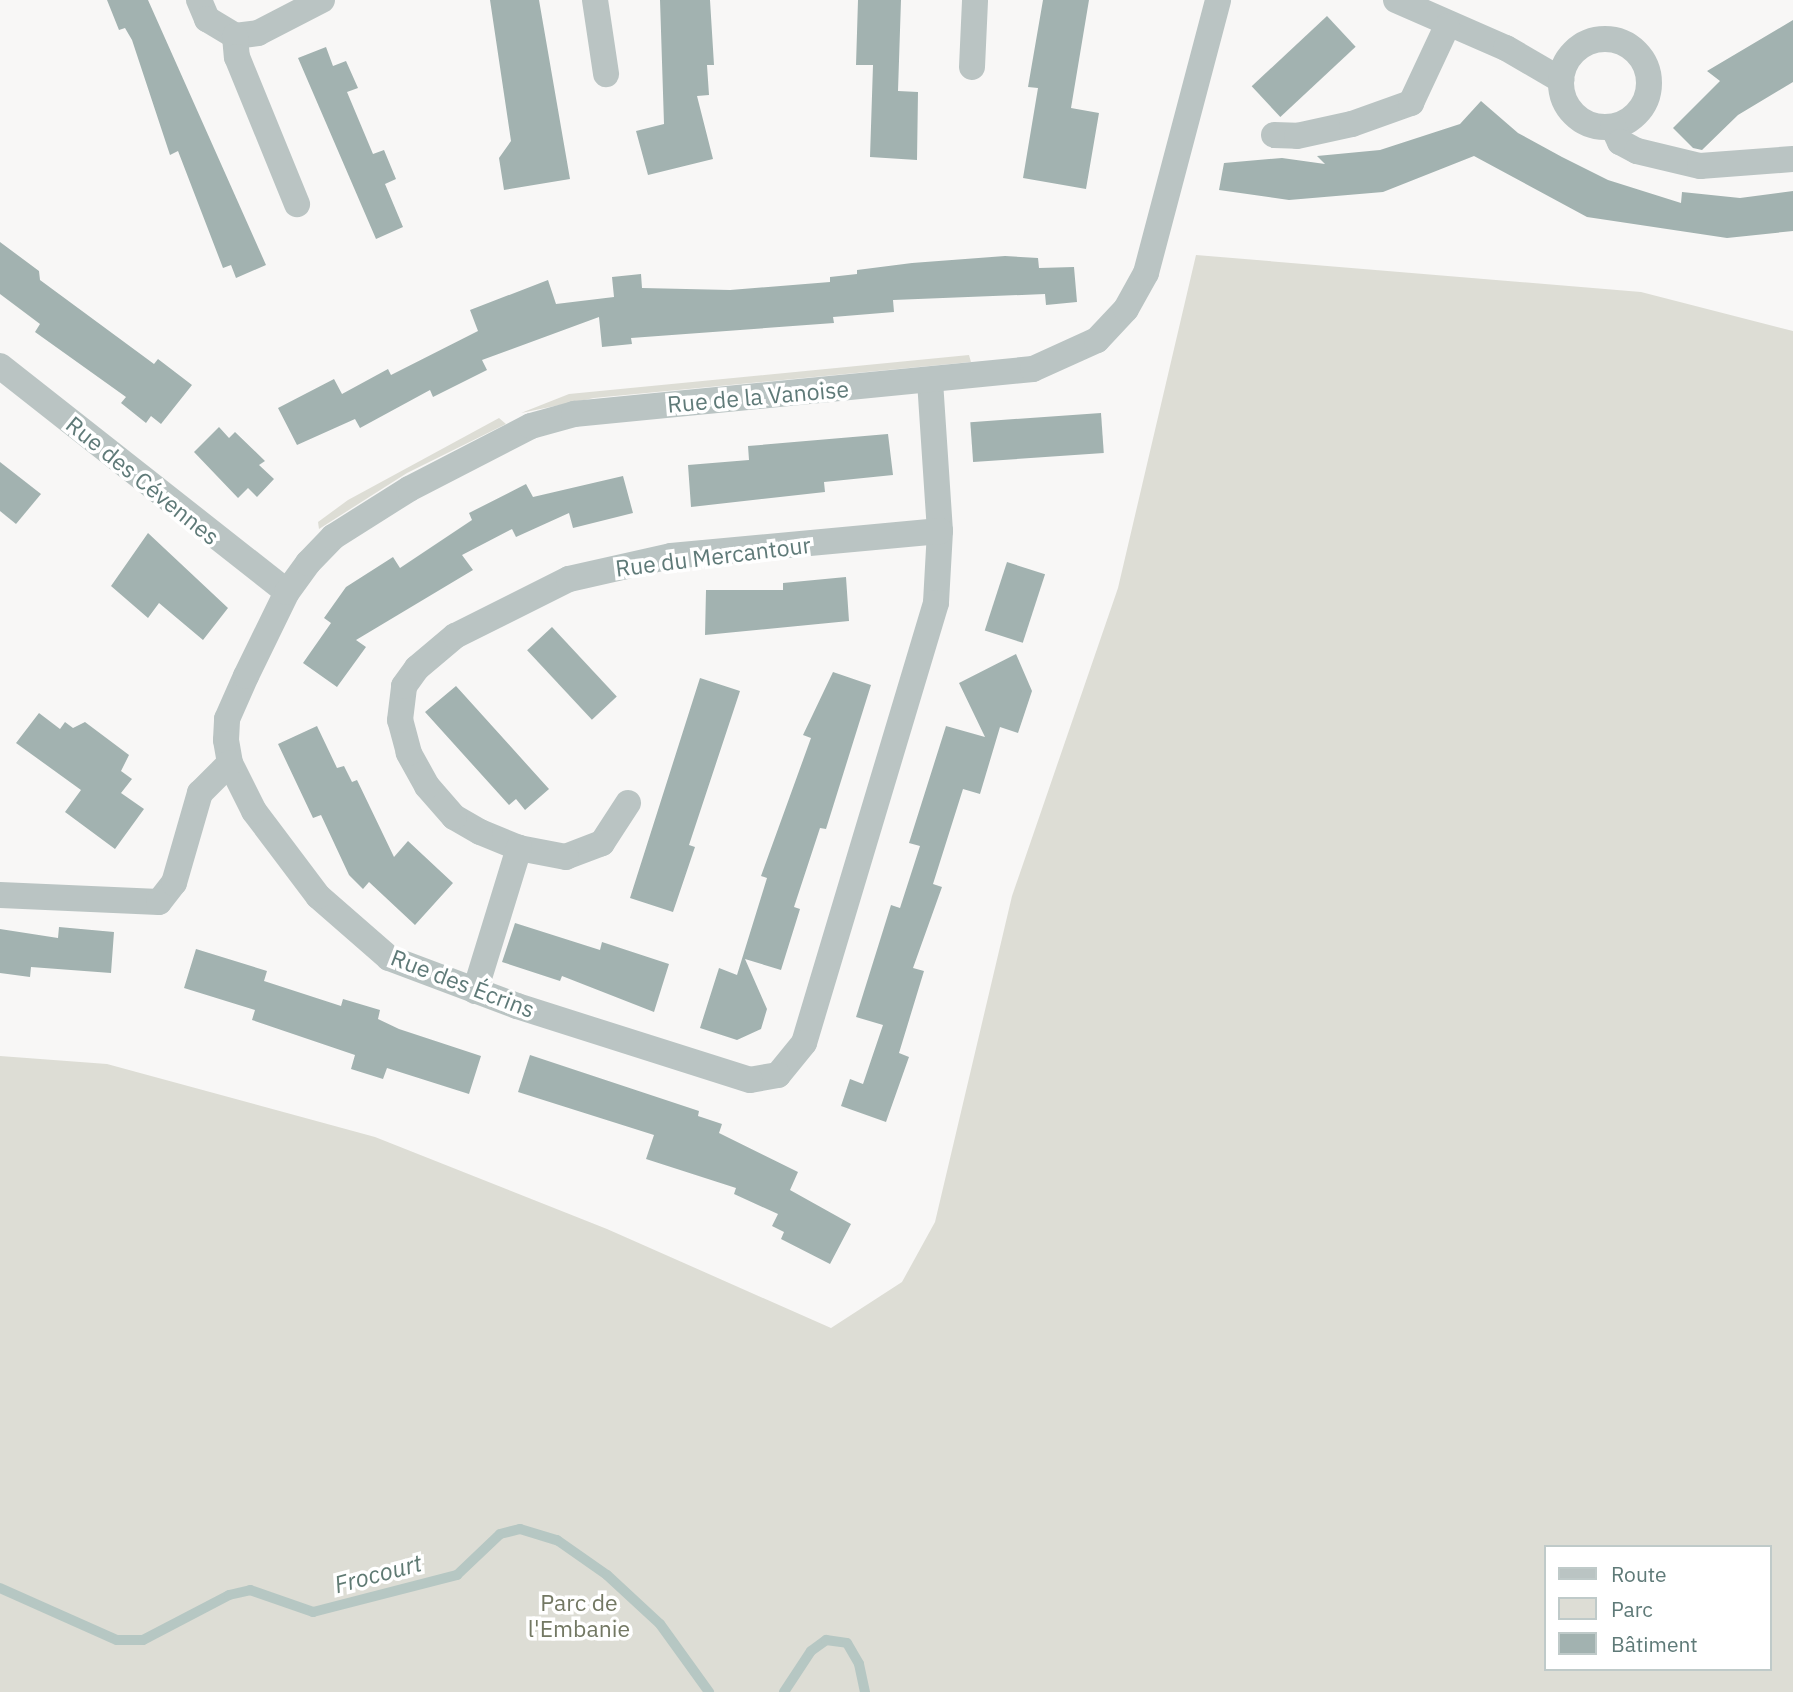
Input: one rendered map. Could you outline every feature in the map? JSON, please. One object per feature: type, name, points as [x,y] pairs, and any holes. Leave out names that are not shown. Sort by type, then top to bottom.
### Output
[{"type":"street","points":[[199,0],[207,19],[235,36],[258,33],[323,0]]},
{"type":"street","points":[[595,0],[606,74]]},
{"type":"street","points":[[972,67],[975,0]]},
{"type":"street","name":"Rue de la Vanoise","points":[[230,763],[227,719],[287,592],[333,537],[372,510],[550,419],[930,381],[1050,365],[1097,340],[1126,309],[1146,274],[1218,0]]},
{"type":"street","points":[[1396,0],[1447,26],[1506,48],[1561,80],[1576,116],[1613,127],[1636,115],[1648,92],[1646,66],[1630,46],[1604,39],[1580,47],[1561,80]]},
{"type":"street","points":[[1274,135],[1297,136],[1341,126],[1411,103],[1447,26]]},
{"type":"street","points":[[235,36],[237,57],[296,204]]},
{"type":"street","points":[[1613,127],[1620,142],[1637,151],[1700,166],[1793,159]]},
{"type":"street","name":"Rue des Cévennes","points":[[0,366],[287,592]]},
{"type":"street","points":[[930,381],[940,531]]},
{"type":"street","name":"Rue du Mercantour","points":[[628,803],[602,843],[584,853],[566,857],[519,848],[454,817],[427,786],[406,742],[400,720],[404,687],[417,667],[455,636],[510,604],[612,567],[671,556],[940,531]]},
{"type":"street","name":"Rue des Écrins","points":[[230,763],[286,856],[345,923],[389,958],[475,991],[750,1080],[778,1075],[804,1043],[936,603],[940,531]]},
{"type":"street","points":[[0,895],[159,902],[174,883],[200,793],[230,763]]},
{"type":"street","points":[[475,991],[519,848]]},
{"type":"green space","name":"Parc de l'Embanie","points":[[1196,255],[1641,292],[1793,331],[1793,1692],[0,1692],[0,1056],[107,1064],[375,1137],[607,1229],[831,1328],[902,1282],[935,1222],[1012,896],[1118,588]]},
{"type":"green space","points":[[969,355],[971,362],[594,398],[521,413],[569,394]]},
{"type":"green space","points":[[499,418],[506,424],[407,473],[319,529],[318,522],[348,500]]},
{"type":"building","points":[[107,0],[148,0],[266,265],[236,278],[231,265],[223,268],[178,151],[170,155],[132,40],[125,28],[119,30]]},
{"type":"building","points":[[490,0],[539,0],[570,179],[504,190],[499,158],[511,141]]},
{"type":"building","points":[[660,0],[710,0],[714,65],[707,65],[709,95],[697,96],[713,159],[648,175],[636,131],[664,124]]},
{"type":"building","points":[[858,0],[901,0],[898,91],[918,92],[917,160],[870,157],[873,65],[856,65]]},
{"type":"building","points":[[1043,0],[1089,0],[1071,108],[1099,113],[1086,189],[1023,178],[1038,88],[1028,87]]},
{"type":"building","points":[[1327,16],[1356,47],[1280,117],[1252,86]]},
{"type":"building","points":[[1793,20],[1793,82],[1738,115],[1702,150],[1693,148],[1673,128],[1720,81],[1707,71]]},
{"type":"building","points":[[326,47],[333,66],[346,61],[358,88],[347,92],[373,154],[384,150],[396,179],[385,184],[403,227],[376,239],[298,58]]},
{"type":"building","points":[[1481,101],[1518,133],[1562,157],[1608,180],[1681,203],[1682,192],[1740,198],[1793,191],[1793,231],[1727,238],[1587,217],[1474,156],[1383,192],[1289,200],[1219,190],[1224,163],[1282,158],[1325,164],[1317,156],[1380,150],[1460,124]]},
{"type":"building","points":[[0,242],[39,271],[40,280],[154,364],[158,359],[192,385],[161,424],[151,416],[146,423],[121,403],[126,397],[35,332],[40,324],[0,294]]},
{"type":"building","points":[[1005,256],[1038,258],[1039,268],[1074,267],[1077,302],[1046,305],[1045,294],[893,300],[894,312],[833,317],[834,323],[631,338],[632,344],[602,347],[599,317],[482,360],[487,370],[433,397],[430,390],[360,428],[355,419],[297,445],[278,408],[334,379],[342,394],[388,369],[391,375],[478,331],[470,310],[548,280],[556,304],[614,297],[612,277],[641,274],[642,288],[730,290],[830,282],[830,277],[857,274],[857,270],[912,263]]},
{"type":"building","points":[[1101,413],[1104,453],[973,462],[970,422]]},
{"type":"building","points":[[219,427],[229,438],[235,432],[265,461],[259,465],[274,479],[257,497],[248,488],[238,498],[194,452]]},
{"type":"building","points":[[888,434],[893,475],[824,482],[825,492],[691,507],[688,465],[749,460],[748,446]]},
{"type":"building","points":[[0,462],[41,494],[16,524],[0,511]]},
{"type":"building","points":[[623,476],[633,513],[573,528],[569,513],[516,537],[512,529],[462,555],[473,570],[356,640],[366,647],[337,687],[303,663],[331,623],[324,618],[346,587],[393,557],[400,568],[472,520],[469,513],[526,484],[533,497]]},
{"type":"building","points":[[148,533],[228,608],[203,640],[159,603],[148,618],[111,586]]},
{"type":"building","points":[[1007,562],[1045,574],[1023,643],[985,630]]},
{"type":"building","points":[[846,577],[849,621],[705,635],[706,590],[783,590],[783,583]]},
{"type":"building","points":[[552,627],[617,696],[592,720],[527,650]]},
{"type":"building","points":[[1016,654],[1032,691],[1018,733],[1000,727],[980,794],[963,789],[933,884],[942,887],[913,968],[924,971],[899,1053],[909,1057],[886,1122],[841,1106],[850,1079],[863,1084],[883,1025],[856,1017],[891,905],[900,908],[920,846],[909,843],[946,726],[985,737],[959,683]]},
{"type":"building","points":[[833,672],[871,685],[826,829],[820,828],[794,907],[800,909],[781,970],[745,959],[767,1009],[761,1029],[737,1040],[700,1028],[719,968],[737,975],[767,878],[761,876],[811,738],[803,735]]},
{"type":"building","points":[[700,678],[740,691],[689,845],[695,847],[673,912],[630,898]]},
{"type":"building","points":[[456,686],[549,789],[525,810],[516,799],[509,805],[425,712]]},
{"type":"building","points":[[39,713],[60,729],[65,722],[73,728],[85,722],[129,755],[121,771],[132,779],[121,793],[144,809],[115,849],[65,812],[81,790],[16,743]]},
{"type":"building","points":[[317,726],[337,768],[344,766],[352,782],[357,780],[394,857],[408,841],[453,883],[415,925],[369,882],[363,889],[349,875],[321,815],[313,818],[278,744]]},
{"type":"building","points":[[515,923],[600,950],[602,942],[669,964],[654,1012],[562,976],[560,981],[502,962]]},
{"type":"building","points":[[59,927],[114,932],[111,973],[31,967],[30,977],[0,973],[0,929],[58,938]]},
{"type":"building","points":[[196,949],[267,971],[264,981],[341,1006],[343,999],[380,1010],[378,1019],[399,1029],[481,1056],[469,1094],[387,1068],[383,1079],[351,1069],[355,1055],[252,1020],[255,1010],[184,988]]},
{"type":"building","points":[[530,1055],[699,1111],[698,1116],[722,1124],[719,1133],[798,1172],[790,1190],[851,1224],[830,1264],[781,1239],[784,1232],[772,1226],[778,1214],[734,1194],[736,1188],[646,1159],[654,1135],[518,1092]]},
{"type":"waterway","name":"Frocourt","points":[[0,1588],[117,1640],[143,1640],[229,1595],[250,1590],[313,1612],[457,1575],[500,1534],[520,1529],[557,1540],[607,1575],[660,1624],[709,1692]]},
{"type":"waterway","name":"Frocourt","points":[[784,1692],[811,1651],[826,1640],[847,1643],[859,1664],[865,1692]]}]
